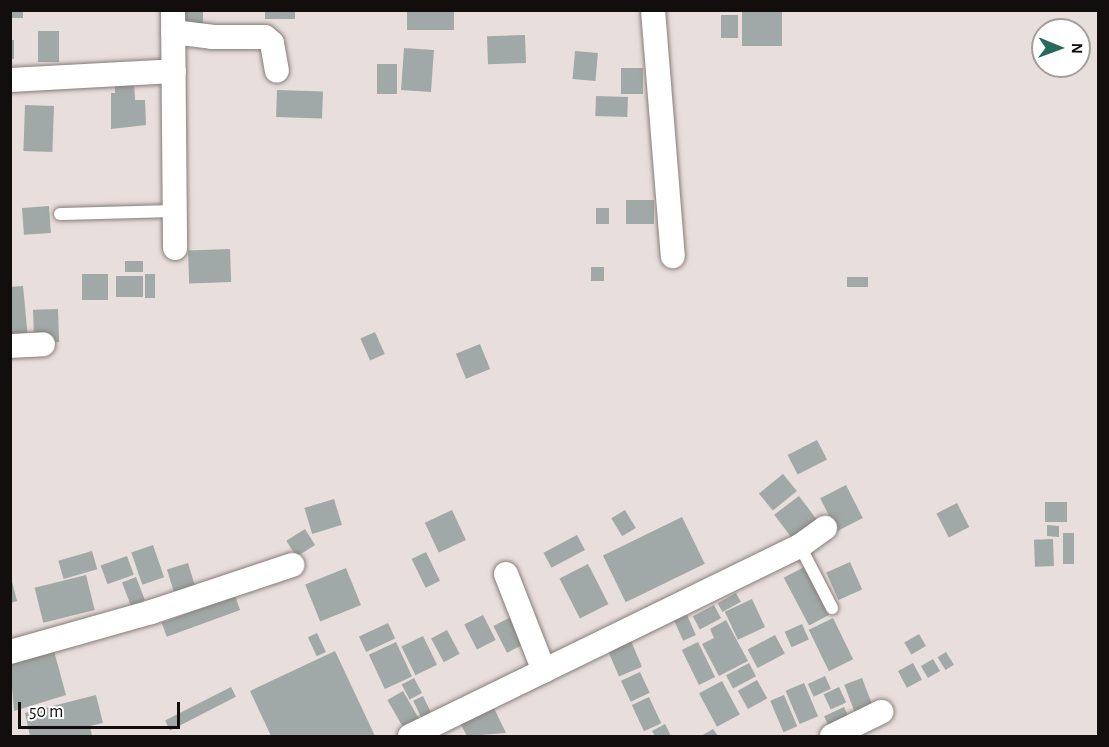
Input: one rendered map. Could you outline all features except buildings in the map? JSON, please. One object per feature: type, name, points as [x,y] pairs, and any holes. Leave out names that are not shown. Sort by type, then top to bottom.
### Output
[{"type":"street","points":[[653,10],[674,256]]},
{"type":"street","points":[[173,21],[201,37],[265,37],[272,43],[277,71]]},
{"type":"street","points":[[173,21],[175,248]]},
{"type":"street","points":[[10,80],[174,71]]},
{"type":"street","points":[[10,346],[43,344]]},
{"type":"street","points":[[410,736],[800,546],[825,528]]},
{"type":"street","points":[[10,652],[152,612],[292,565]]},
{"type":"street","points":[[506,574],[544,671]]},
{"type":"street","points":[[832,736],[881,712]]},
{"type":"lane","points":[[60,214],[176,211]]},
{"type":"lane","points":[[800,546],[832,609]]}]
